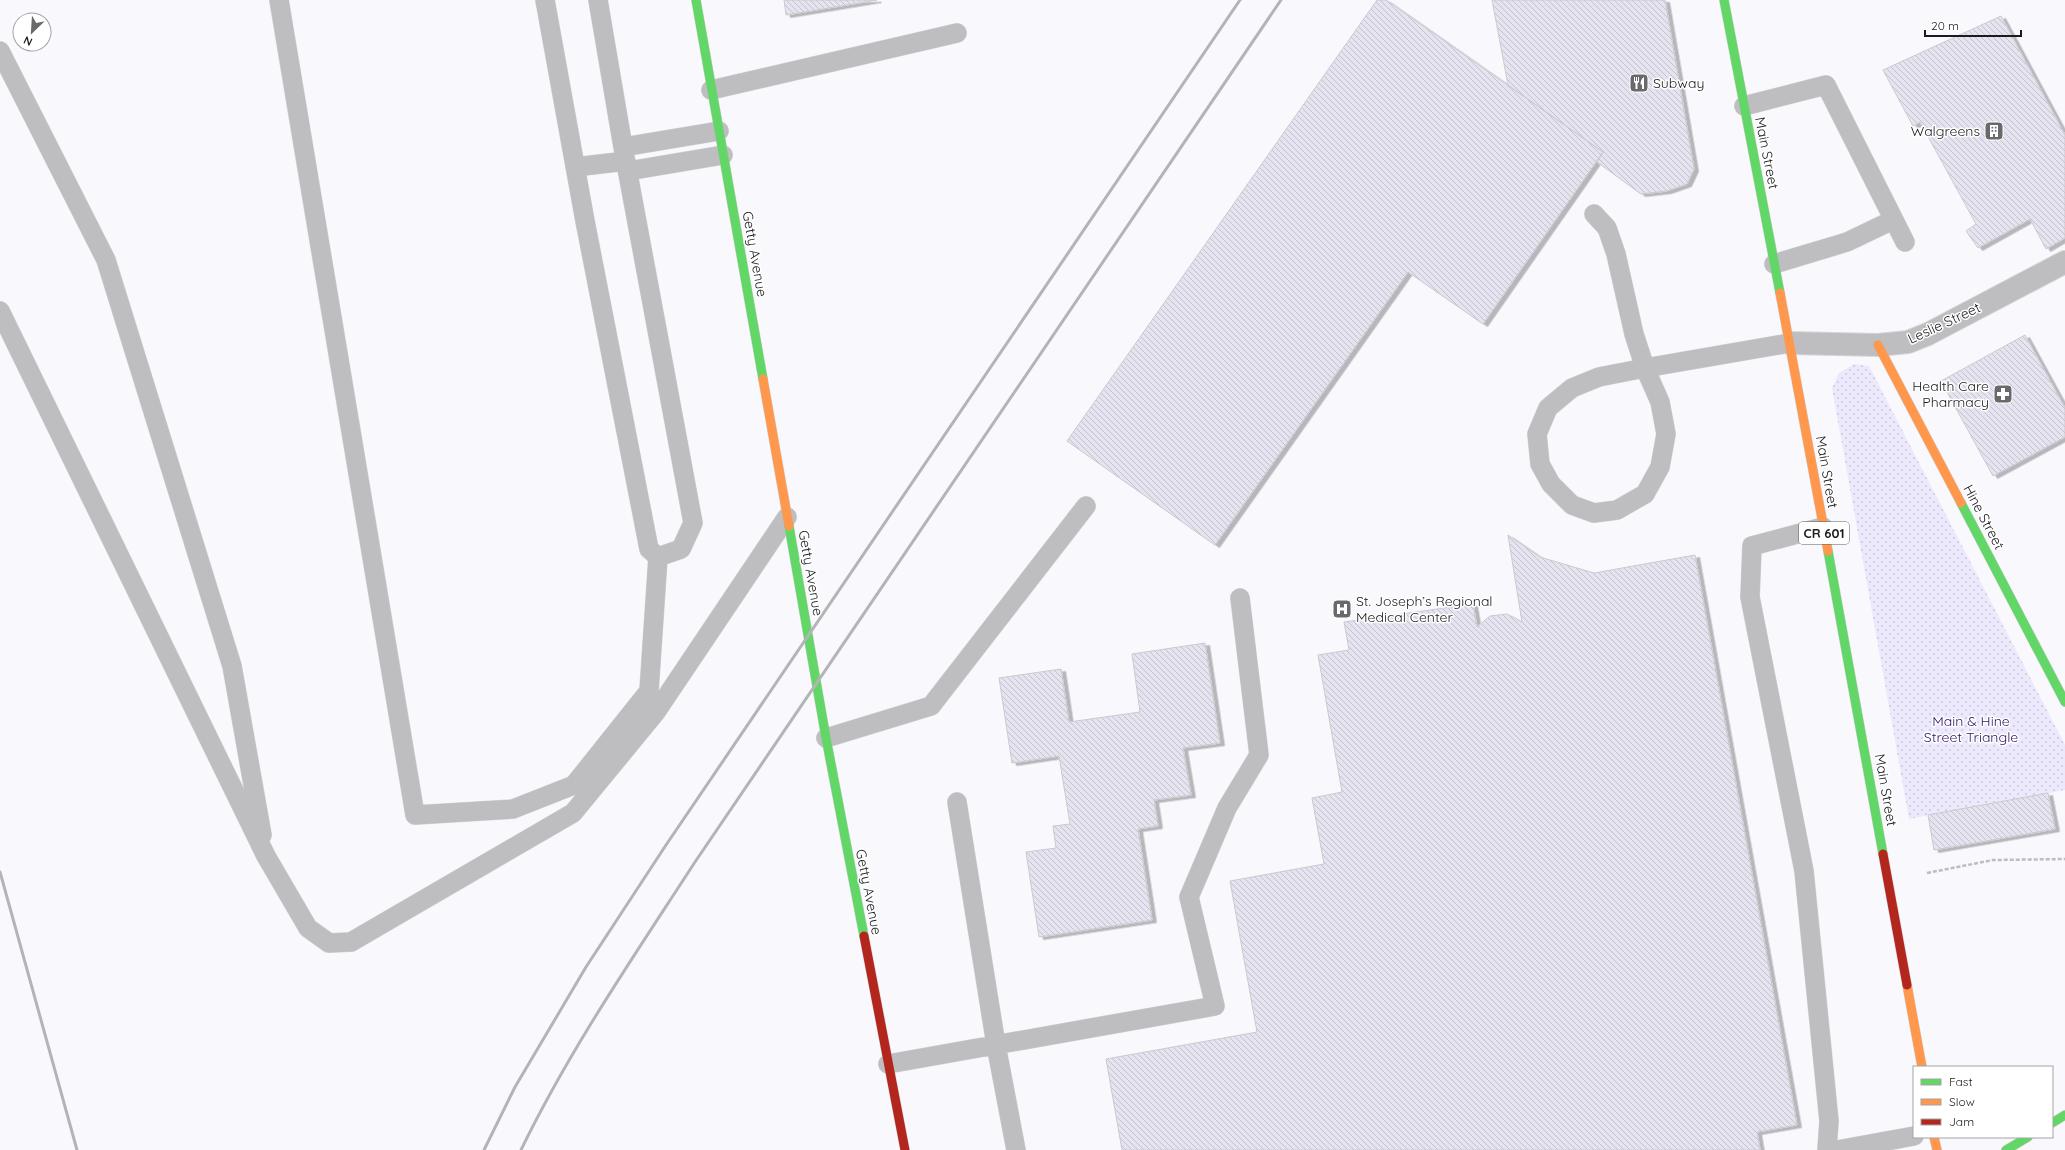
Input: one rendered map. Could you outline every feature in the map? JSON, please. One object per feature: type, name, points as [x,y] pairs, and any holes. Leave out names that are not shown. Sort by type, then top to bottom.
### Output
[{"type":"main road","name":"Getty Avenue","points":[[696,0],[826,738],[905,1150]]},
{"type":"main road","name":"Main Street","points":[[1724,0],[1790,343],[1922,1066]]},
{"type":"main road","name":"Hine Street","points":[[1878,345],[2065,702]]},
{"type":"main road","points":[[2053,1122],[2065,1115]]},
{"type":"main road","points":[[1934,1138],[1937,1150]]},
{"type":"main road","points":[[2006,1150],[2026,1138]]},
{"type":"street","name":"Leslie Street","points":[[1790,343],[1878,345],[1908,342],[1928,334],[2065,262]]},
{"type":"lane","points":[[279,0],[415,815],[513,809],[574,785],[649,691],[658,557]]},
{"type":"lane","points":[[545,0],[575,167],[649,549],[658,557]]},
{"type":"lane","points":[[598,0],[693,523],[681,549],[658,557]]},
{"type":"lane","points":[[711,90],[957,33]]},
{"type":"lane","points":[[0,51],[106,260],[232,666],[266,856]]},
{"type":"lane","points":[[1744,106],[1826,85],[1905,242]]},
{"type":"lane","points":[[626,160],[719,131]]},
{"type":"lane","points":[[575,167],[626,160],[723,155]]},
{"type":"lane","points":[[1594,214],[1607,228],[1616,254],[1634,334],[1645,368],[1660,402],[1666,434],[1660,467],[1645,494],[1617,510],[1594,513],[1572,505],[1551,484],[1540,464],[1537,434],[1548,408],[1572,388],[1599,377],[1645,368],[1790,343]]},
{"type":"lane","points":[[1774,264],[1847,242],[1893,220]]},
{"type":"lane","points":[[0,311],[266,856],[308,928],[330,943],[351,942],[573,813],[656,712],[787,517]]},
{"type":"lane","points":[[826,738],[931,706],[1086,506]]},
{"type":"lane","points":[[1823,527],[1752,546],[1750,597],[1804,871],[1829,1121],[1827,1150]]},
{"type":"lane","points":[[888,1064],[1215,1006],[1189,897],[1227,808],[1259,755],[1240,598]]},
{"type":"lane","points":[[957,802],[996,1045],[1016,1150]]},
{"type":"lane","points":[[1837,1150],[1913,1136]]},
{"type":"path","points":[[1926,873],[1993,860],[2065,859]]},
{"type":"green space","name":"Main & Hine Street Triangle","points":[[1854,364],[1869,366],[2065,745],[2065,790],[1909,819],[1832,388],[1839,373]]},
{"type":"building","points":[[784,0],[877,0],[786,15]]},
{"type":"building","points":[[1377,0],[1386,0],[1603,152],[1483,324],[1408,272],[1215,545],[1067,441]]},
{"type":"building","points":[[1492,0],[1665,0],[1694,169],[1687,184],[1667,191],[1641,194],[1597,162],[1603,152],[1508,85]]},
{"type":"building","name":"Walgreens","points":[[2001,16],[2065,135],[2065,238],[2046,249],[2030,219],[1978,248],[1966,231],[1976,224],[1920,122],[1913,126],[1883,70]]},
{"type":"building","name":"Health Care Pharmacy","points":[[2025,335],[2065,408],[2065,437],[1993,476],[1941,381]]},
{"type":"building","points":[[1508,535],[1540,557],[1594,573],[1695,555],[1797,1125],[1757,1132],[1760,1150],[1122,1150],[1106,1059],[1257,1032],[1230,881],[1324,864],[1312,798],[1342,792],[1318,655],[1349,650],[1344,622],[1473,604],[1477,627],[1490,616],[1507,614],[1522,622]]},
{"type":"building","points":[[1205,643],[1220,743],[1183,748],[1191,795],[1154,800],[1158,826],[1138,829],[1152,920],[1039,937],[1026,852],[1056,848],[1053,826],[1070,824],[1059,756],[1012,763],[999,678],[1061,669],[1069,722],[1140,712],[1132,654]]},
{"type":"building","points":[[2048,793],[2055,829],[1934,850],[1928,815]]},
{"type":"railway","points":[[484,1150],[515,1087],[586,967],[666,845],[1240,0]]},
{"type":"railway","points":[[521,1150],[540,1112],[582,1039],[695,862],[1281,0]]},
{"type":"railway","points":[[0,872],[77,1150]]},
{"type":"traffic: fast","points":[[696,0],[763,379]]},
{"type":"traffic: fast","points":[[1724,0],[1780,293]]},
{"type":"traffic: fast","points":[[1961,503],[2065,702]]},
{"type":"traffic: fast","points":[[789,526],[826,738],[864,936]]},
{"type":"traffic: fast","points":[[1828,551],[1883,854]]},
{"type":"traffic: fast","points":[[2053,1122],[2065,1115]]},
{"type":"traffic: fast","points":[[2006,1150],[2026,1138]]},
{"type":"traffic: slow","points":[[1780,293],[1828,551]]},
{"type":"traffic: slow","points":[[1878,345],[1961,503]]},
{"type":"traffic: slow","points":[[763,379],[789,526]]},
{"type":"traffic: slow","points":[[1907,985],[1922,1066]]},
{"type":"traffic: slow","points":[[1934,1138],[1937,1150]]},
{"type":"traffic: jam","points":[[1883,854],[1907,985]]},
{"type":"traffic: jam","points":[[864,936],[905,1150]]},
{"type":"place","name":"Subway","points":[[1639,83]]},
{"type":"place","name":"Walgreens","points":[[1994,131]]},
{"type":"place","name":"Health Care Pharmacy","points":[[2003,394]]},
{"type":"place","name":"St. Joseph’s Regional Medical Center","points":[[1342,609]]}]
